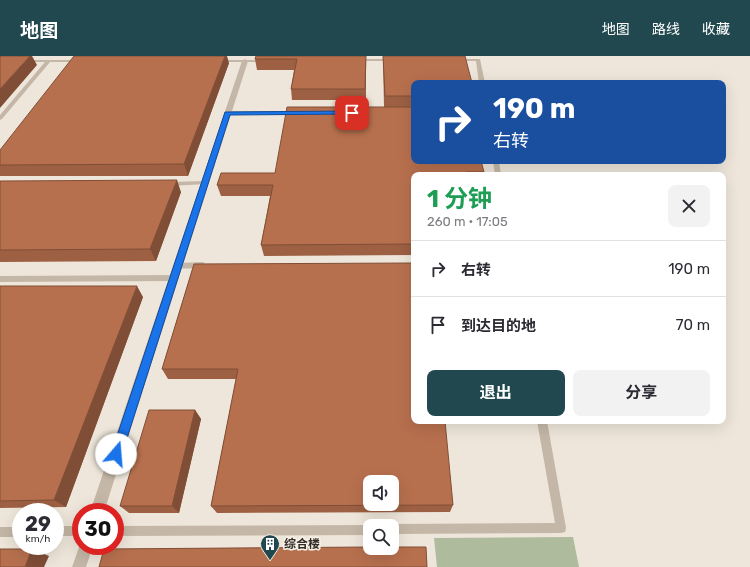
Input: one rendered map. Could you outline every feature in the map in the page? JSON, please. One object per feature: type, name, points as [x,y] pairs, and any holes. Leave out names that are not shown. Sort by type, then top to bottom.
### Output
[{"type":"street","points":[[100,503],[245,61]]},
{"type":"street","points":[[79,567],[83,555]]},
{"type":"lane","points":[[214,61],[268,60]]},
{"type":"lane","points":[[354,60],[400,60]]},
{"type":"lane","points":[[447,60],[478,60],[481,80]]},
{"type":"lane","points":[[21,61],[88,61]]},
{"type":"lane","points":[[0,118],[49,61]]},
{"type":"lane","points":[[228,113],[305,113]]},
{"type":"lane","points":[[165,184],[205,184]]},
{"type":"lane","points":[[178,266],[209,265]]},
{"type":"lane","points":[[0,279],[174,278]]},
{"type":"lane","points":[[399,529],[561,528],[543,424]]},
{"type":"lane","points":[[124,531],[363,530]]},
{"type":"lane","points":[[0,532],[12,532]]},
{"type":"green space","points":[[573,537],[579,567],[437,567],[434,538]]},
{"type":"building","points":[[0,56],[30,56],[0,89]]},
{"type":"building","points":[[74,56],[225,56],[184,164],[0,165],[0,150]]},
{"type":"building","points":[[256,56],[366,56],[365,89],[291,89],[297,59],[255,59]]},
{"type":"building","points":[[383,56],[465,56],[471,80],[411,80],[411,96],[385,96]]},
{"type":"building","points":[[287,107],[411,107],[411,164],[482,164],[484,172],[411,172],[411,244],[261,245],[273,185],[217,185],[221,173],[275,173]]},
{"type":"building","points":[[177,180],[150,249],[0,250],[0,181]]},
{"type":"building","points":[[411,263],[411,424],[445,424],[453,505],[399,505],[399,475],[363,475],[363,505],[211,506],[238,369],[162,369],[194,264]]},
{"type":"building","points":[[0,286],[137,286],[54,500],[0,501]]},
{"type":"building","points":[[149,410],[195,410],[172,506],[124,506],[124,503],[121,503]]},
{"type":"building","name":"综合楼","points":[[363,547],[363,555],[399,555],[399,547],[426,547],[427,567],[99,567],[102,555],[124,555],[124,549]]},
{"type":"building","points":[[0,549],[12,549],[12,555],[30,555],[25,567],[0,567]]},
{"type":"place","name":"综合楼","points":[[270,561]]},
{"type":"route","points":[[116,454],[228,113],[352,113]]}]
